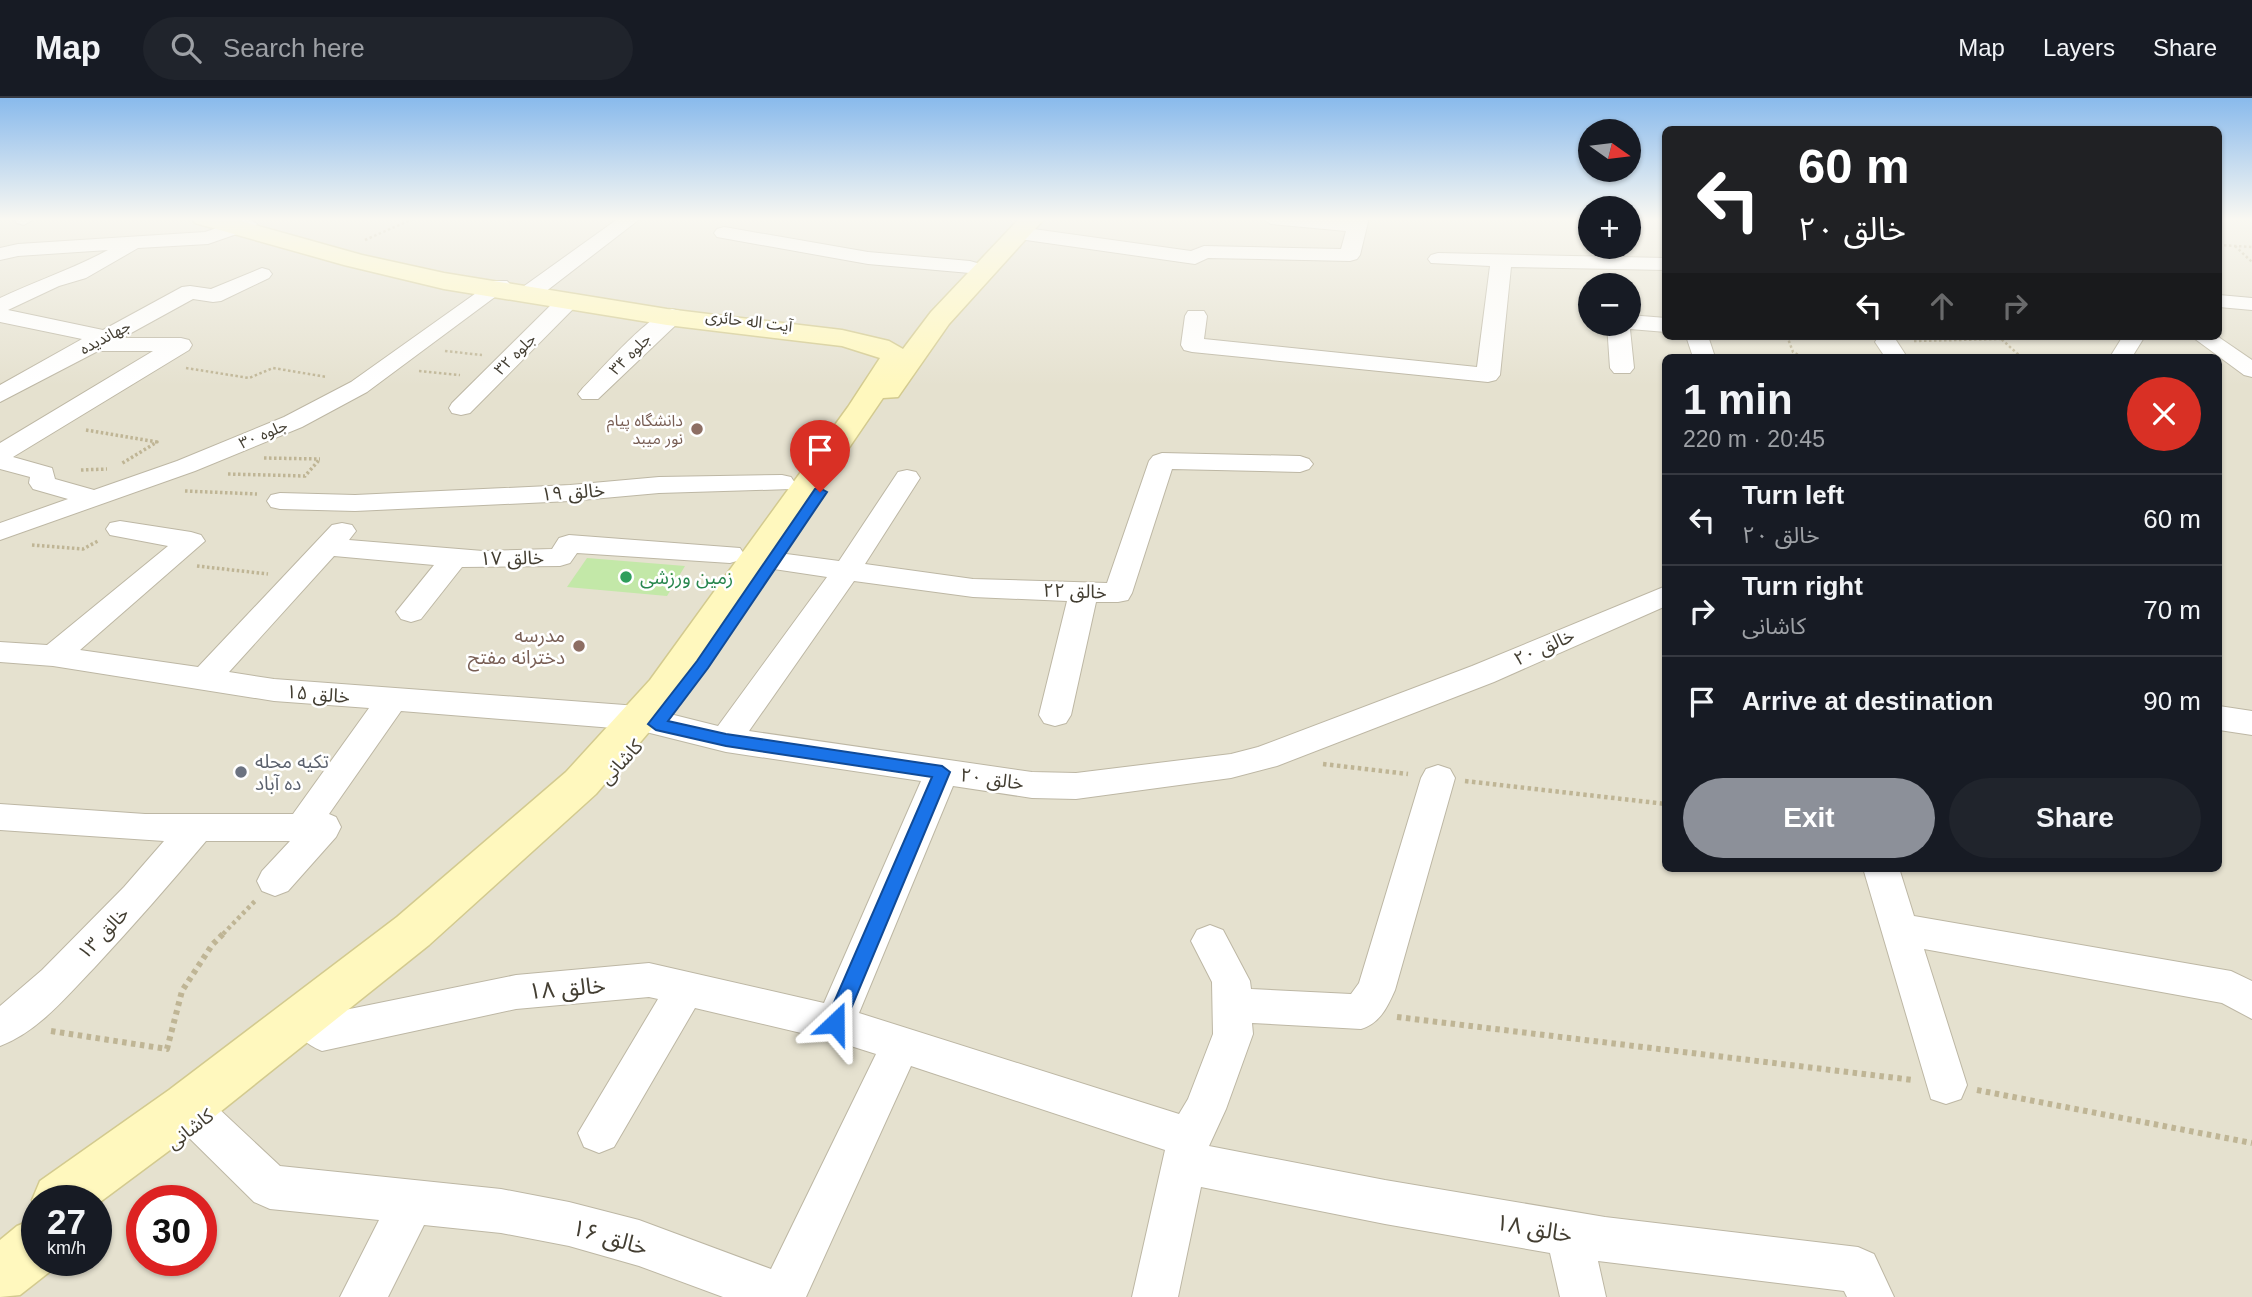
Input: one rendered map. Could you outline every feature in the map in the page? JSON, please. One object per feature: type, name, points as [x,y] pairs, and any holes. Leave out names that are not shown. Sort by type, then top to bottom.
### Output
[{"type":"street","points":[[1,306],[52,282],[79,274]]},
{"type":"street","name":"جهاندیده","points":[[0,395],[190,292],[213,296],[262,274]]},
{"type":"street","name":"آیت اله حائری","points":[[415,274],[736,320],[899,358]]},
{"type":"street","name":"آیت اله حائری","points":[[435,274],[497,287]]},
{"type":"street","points":[[531,292],[555,274]]},
{"type":"street","name":"کاشانی","points":[[82,1185],[193,1114],[530,856],[647,721],[688,685],[753,559],[899,358],[965,274]]},
{"type":"street","name":"کاشانی","points":[[899,358],[940,318],[978,274]]},
{"type":"street","points":[[1196,316],[1192,345],[1488,375],[1500,274]]},
{"type":"street","name":"جلوه ۳۰","points":[[0,532],[170,472],[293,422],[364,384],[497,287]]},
{"type":"street","name":"آیت اله حائری","points":[[531,292],[672,316],[853,340],[886,348],[899,358]]},
{"type":"street","name":"جلوه ۳۲","points":[[461,408],[569,300]]},
{"type":"street","points":[[2222,301],[2252,304]]},
{"type":"street","points":[[0,454],[96,393],[181,345],[96,341],[1,306]]},
{"type":"street","name":"جلوه ۳۴","points":[[590,394],[648,335],[672,316]]},
{"type":"street","points":[[1641,323],[1662,325]]},
{"type":"street","points":[[1619,336],[1622,368]]},
{"type":"street","points":[[2206,340],[2220,354]]},
{"type":"street","points":[[2222,356],[2250,384]]},
{"type":"street","points":[[0,461],[43,473],[42,483],[95,498]]},
{"type":"street","name":"خالق ۲۲","points":[[753,559],[973,587],[1118,593],[1162,461],[1300,464]]},
{"type":"street","points":[[726,740],[846,572],[907,478]]},
{"type":"street","name":"خالق ۱۹","points":[[281,501],[360,503],[570,493],[659,485],[782,483]]},
{"type":"street","points":[[205,679],[329,547],[360,503]]},
{"type":"street","points":[[53,656],[191,541],[120,529]]},
{"type":"street","name":"خالق ۱۷","points":[[329,547],[483,560],[560,557],[569,544],[753,559]]},
{"type":"street","points":[[411,612],[455,558]]},
{"type":"street","points":[[1055,715],[1084,592]]},
{"type":"street","name":"خالق ۲۰","points":[[647,721],[726,740],[1032,785],[1076,786],[1231,766],[1265,757],[1483,674],[1662,597]]},
{"type":"street","name":"خالق ۱۵","points":[[0,652],[53,656],[274,690],[647,721]]},
{"type":"street","points":[[324,827],[307,818],[392,699]]},
{"type":"street","points":[[2222,718],[2252,723]]},
{"type":"street","points":[[835,1023],[942,772]]},
{"type":"street","points":[[1232,1005],[1361,1012],[1376,990],[1438,778]]},
{"type":"street","points":[[0,817],[145,828],[324,827]]},
{"type":"street","points":[[275,881],[324,827]]},
{"type":"street","name":"خالق ۱۳","points":[[2,1026],[26,1010],[65,972],[137,898],[197,828]]},
{"type":"street","points":[[1882,872],[1946,1084]]},
{"type":"street","points":[[1901,929],[2231,988],[2252,1002]]},
{"type":"street","points":[[1155,1297],[1186,1150],[1206,1109],[1233,1034],[1231,981],[1210,941]]},
{"type":"street","name":"خالق ۱۸","points":[[314,1023],[516,992],[649,980],[835,1023],[901,1044],[1186,1150],[1385,1202],[1569,1234],[1858,1270],[1871,1297]]},
{"type":"street","points":[[599,1133],[686,988]]},
{"type":"street","name":"خالق ۱۶","points":[[193,1114],[270,1187],[500,1211],[569,1224],[639,1243],[782,1297],[901,1044]]},
{"type":"street","name":"کاشانی","points":[[112,1186],[193,1114]]},
{"type":"street","points":[[363,1297],[412,1203]]},
{"type":"street","points":[[0,1244],[21,1229]]},
{"type":"street","points":[[1569,1234],[1583,1297]]},
{"type":"street","points":[[0,1275],[21,1259]]},
{"type":"path","points":[[1891,350],[1982,340]]},
{"type":"path","points":[[2002,340],[2018,354]]},
{"type":"path","points":[[415,347],[510,359]]},
{"type":"path","points":[[150,362],[249,379],[274,368],[364,384]]},
{"type":"path","points":[[385,368],[492,377]]},
{"type":"path","points":[[43,473],[114,468],[157,442],[50,424]]},
{"type":"path","points":[[170,472],[305,477],[320,458]]},
{"type":"path","points":[[125,488],[282,495],[281,501]]},
{"type":"path","points":[[24,544],[83,549],[120,529]]},
{"type":"path","points":[[164,562],[300,577]]},
{"type":"path","points":[[1265,757],[1662,804]]},
{"type":"path","points":[[2,1026],[167,1049],[182,991],[212,945],[275,881]]},
{"type":"path","points":[[1361,1012],[1946,1084],[2252,1143]]},
{"type":"shaded area","points":[[0,274],[1578,274],[1578,336],[1641,336],[1641,274],[1662,274],[1662,340],[2222,340],[2222,274],[2252,274],[2252,1297],[0,1297]]},
{"type":"green space","name":"زمین ورزشی","points":[[587,558],[685,566],[667,596],[567,587]]},
{"type":"place","name":"دانشگاه پیام نور میبد","points":[[697,429]]},
{"type":"place","name":"زمین ورزشی","points":[[626,577]]},
{"type":"place","name":"مدرسه دخترانه مفتح","points":[[579,646]]},
{"type":"place","name":"تکیه محله ده آباد","points":[[241,772]]},
{"type":"route","points":[[820,492],[688,685],[656,724],[726,740],[942,772],[835,1023]]}]
